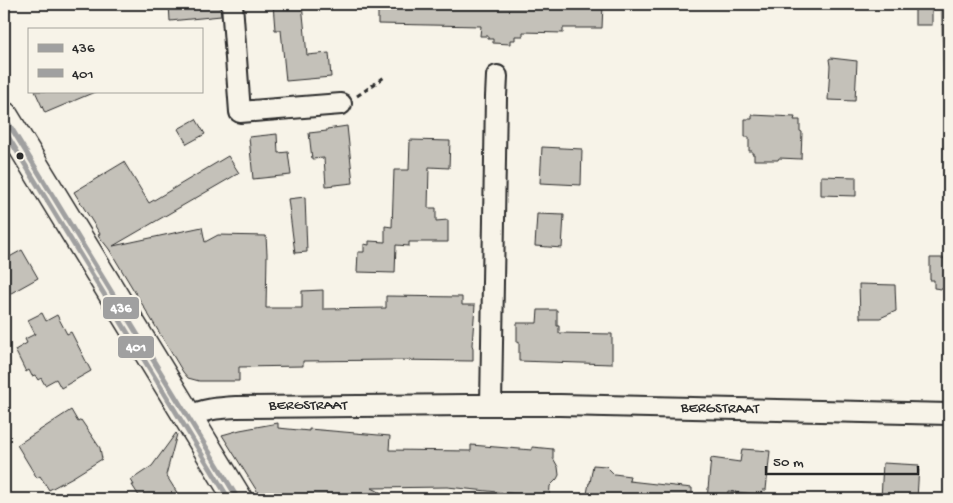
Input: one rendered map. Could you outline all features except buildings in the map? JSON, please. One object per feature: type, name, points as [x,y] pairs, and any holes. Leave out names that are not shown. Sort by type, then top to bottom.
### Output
[{"type":"street","points":[[232,4],[240,112],[341,104]]},
{"type":"street","points":[[491,405],[497,76]]},
{"type":"street","points":[[4,116],[238,499]]},
{"type":"street","name":"BERGSTRAAT","points":[[188,417],[197,412],[216,408],[236,407],[491,405],[949,414]]},
{"type":"path","points":[[341,104],[361,94],[386,76]]},
{"type":"shaded area","points":[[941,4],[949,4],[949,258],[947,259],[944,86]]},
{"type":"transit line","name":"436","points":[[4,116],[238,499]]},
{"type":"transit line","name":"401","points":[[4,130],[229,499]]}]
